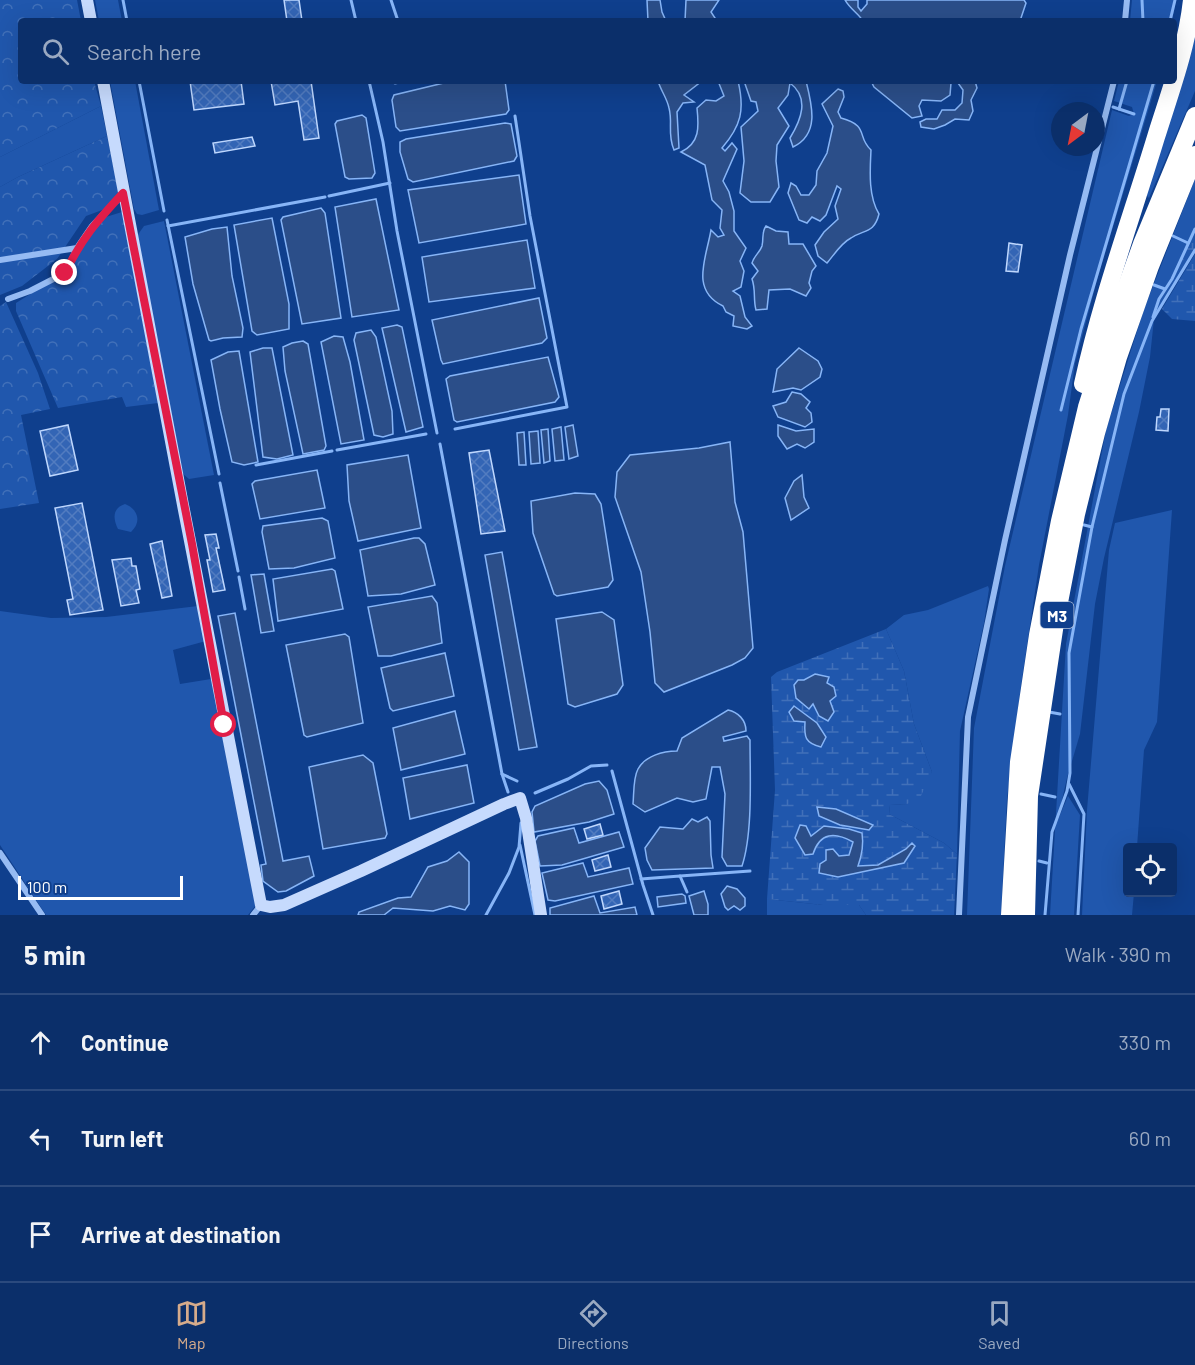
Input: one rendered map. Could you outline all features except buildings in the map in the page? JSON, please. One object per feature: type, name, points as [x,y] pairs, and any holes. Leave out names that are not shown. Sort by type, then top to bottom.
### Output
[{"type":"highway","points":[[1177,71],[1190,25],[1192,0]]},
{"type":"highway","points":[[1060,521],[1057,507],[1089,358],[1173,84]]},
{"type":"highway","name":"M3","points":[[1010,915],[1019,762],[1035,653],[1060,521],[1087,407],[1114,322],[1142,244],[1195,116]]},
{"type":"highway","name":"M3","points":[[1026,915],[1029,796],[1055,623],[1076,514],[1118,357],[1150,266],[1195,155]]},
{"type":"street","points":[[87,0],[90,18]]},
{"type":"street","points":[[1125,18],[1127,0]]},
{"type":"street","points":[[104,84],[192,544],[224,725],[261,905]]},
{"type":"street","points":[[959,915],[968,717],[1005,540],[1070,255],[1113,84]]},
{"type":"street","points":[[8,299],[30,291],[65,273],[77,248],[92,226],[123,193]]},
{"type":"street","points":[[0,260],[77,248]]},
{"type":"street","points":[[261,905],[270,907],[284,905],[520,798],[526,818],[541,915]]},
{"type":"street","points":[[0,854],[42,915]]},
{"type":"street","points":[[253,915],[261,905]]},
{"type":"green space","points":[[0,0],[77,0],[80,18],[18,18],[18,84],[95,84],[101,106],[0,157]]},
{"type":"green space","points":[[95,0],[118,0],[121,18],[98,18]]},
{"type":"green space","points":[[1132,0],[1176,0],[1173,18],[1130,18]]},
{"type":"green space","points":[[1195,5],[1195,91],[1149,198],[1143,191],[1173,84],[1177,84],[1177,69]]},
{"type":"green space","points":[[111,84],[136,84],[159,210],[142,215],[137,214],[134,209]]},
{"type":"green space","points":[[1118,84],[1156,84],[1097,280],[1075,363],[1068,415],[1039,565],[1021,686],[1007,799],[1001,915],[967,915],[974,728],[1005,566],[1101,156],[1105,156],[1105,140],[1112,110],[1129,116],[1134,114],[1132,107],[1114,101]]},
{"type":"green space","points":[[101,106],[107,136],[0,187],[0,157]]},
{"type":"green space","points":[[107,136],[121,203],[86,216],[57,259],[22,286],[0,295],[0,187]]},
{"type":"green space","points":[[1195,179],[1195,229],[1175,271],[1180,275],[1154,319],[1150,357],[1139,412],[1095,604],[1080,734],[1057,822],[1068,796],[1080,815],[1074,915],[1050,915],[1066,644],[1106,430],[1144,309]]},
{"type":"green space","points":[[122,212],[158,403],[126,407],[122,397],[58,408],[16,311],[16,303],[40,288],[66,262],[93,221]]},
{"type":"green space","points":[[164,221],[214,475],[189,479],[182,473],[137,236],[144,226]]},
{"type":"green space","points":[[1195,229],[1195,251],[1180,275],[1175,271]]},
{"type":"green space","points":[[1195,254],[1195,321],[1172,319],[1162,309]]},
{"type":"green space","points":[[6,302],[38,373],[50,409],[21,415],[39,503],[0,509],[0,306]]},
{"type":"green space","points":[[125,504],[136,512],[137,516],[137,524],[131,532],[118,529],[115,521],[116,511]]},
{"type":"green space","points":[[1172,510],[1157,722],[1144,750],[1137,843],[1123,843],[1123,897],[1134,897],[1132,915],[1082,915],[1087,810],[1109,550],[1115,523]]},
{"type":"green space","points":[[988,586],[984,623],[960,731],[957,854],[944,843],[889,814],[890,805],[907,804],[932,772],[914,724],[904,671],[886,629],[904,615],[928,610]]},
{"type":"green space","points":[[198,606],[206,641],[173,650],[180,684],[211,679],[256,905],[248,915],[46,915],[0,845],[0,611],[51,618],[106,617]]},
{"type":"green space","points":[[886,629],[904,671],[914,724],[932,772],[920,798],[907,804],[890,805],[889,814],[944,843],[957,854],[954,915],[866,915],[859,905],[823,905],[767,899],[775,790],[771,677],[777,672]],"holes":[[[815,674],[827,683],[830,701],[813,704],[804,680]],[[806,827],[811,836],[862,833],[857,866],[878,865],[912,844],[904,863],[838,877],[826,860],[826,850],[839,856],[849,855],[853,842],[835,836],[826,837],[817,842],[795,838]]]},
{"type":"green space","points":[[767,899],[823,905],[859,905],[866,915],[767,915]]},
{"type":"shaded area","points":[[647,0],[660,0],[665,18],[648,18]]},
{"type":"shaded area","points":[[686,0],[719,0],[711,12],[715,18],[685,18]]},
{"type":"shaded area","points":[[845,0],[858,0],[858,7],[861,11],[867,4],[867,0],[1024,0],[1026,3],[1021,18],[861,18]]},
{"type":"shaded area","points":[[440,84],[505,84],[509,110],[506,114],[400,131],[396,127],[392,100],[394,95]]},
{"type":"shaded area","points":[[659,84],[698,84],[684,95],[694,102],[683,103],[677,112],[679,148],[674,150],[671,139],[667,101]]},
{"type":"shaded area","points":[[719,84],[739,84],[740,117],[734,132],[722,148],[725,151],[732,143],[737,149],[723,181],[729,192],[734,211],[734,231],[746,248],[740,261],[744,271],[741,287],[733,291],[740,296],[745,317],[752,326],[747,329],[733,326],[734,316],[726,312],[723,306],[713,299],[703,283],[704,263],[711,230],[718,237],[724,235],[720,228],[722,210],[712,200],[705,165],[681,152],[692,144],[697,134],[697,108],[706,100],[716,101],[724,96]]},
{"type":"shaded area","points":[[745,84],[790,84],[788,95],[778,108],[789,126],[777,145],[779,187],[770,202],[751,202],[740,193],[744,161],[741,127],[758,111],[756,102],[751,101]]},
{"type":"shaded area","points":[[791,84],[807,84],[812,118],[807,135],[793,147],[790,138],[802,109],[800,95]]},
{"type":"shaded area","points":[[872,84],[951,84],[950,95],[941,101],[922,100],[919,106],[922,116],[912,118]]},
{"type":"shaded area","points":[[959,84],[976,84],[977,88],[971,100],[973,111],[969,120],[955,119],[934,129],[921,127],[920,122],[926,119],[937,119],[942,110],[955,110],[962,103],[963,90]]},
{"type":"shaded area","points":[[838,89],[843,91],[844,97],[838,112],[841,118],[856,124],[871,150],[871,191],[879,214],[871,228],[847,240],[827,263],[818,256],[815,245],[824,232],[838,219],[835,206],[841,189],[837,186],[826,215],[820,221],[812,217],[807,223],[799,220],[788,193],[791,183],[796,186],[801,195],[809,195],[816,185],[817,171],[827,153],[833,126],[822,104]]},
{"type":"shaded area","points":[[362,115],[366,118],[375,173],[372,178],[349,179],[345,177],[335,124],[337,121]]},
{"type":"shaded area","points":[[505,123],[511,124],[517,156],[514,161],[413,182],[408,179],[400,152],[400,142],[406,139]]},
{"type":"shaded area","points":[[519,175],[526,224],[419,243],[408,190]]},
{"type":"shaded area","points":[[376,199],[399,310],[352,317],[335,207]]},
{"type":"shaded area","points":[[321,208],[325,213],[341,318],[302,324],[281,220],[283,217]]},
{"type":"shaded area","points":[[272,218],[289,304],[289,329],[257,335],[252,331],[234,225]]},
{"type":"shaded area","points":[[766,226],[776,231],[788,232],[789,244],[803,244],[816,266],[809,283],[811,288],[806,296],[790,289],[769,290],[767,309],[756,310],[752,279],[758,271],[752,263],[762,246]]},
{"type":"shaded area","points":[[227,227],[232,276],[243,328],[242,337],[211,341],[193,284],[185,237]]},
{"type":"shaded area","points":[[527,240],[535,288],[429,302],[422,257]]},
{"type":"shaded area","points":[[539,298],[547,338],[542,343],[443,364],[432,320]]},
{"type":"shaded area","points":[[397,325],[402,327],[423,427],[406,432],[382,328]]},
{"type":"shaded area","points":[[371,330],[376,337],[392,411],[393,434],[383,437],[374,435],[354,340],[356,333]]},
{"type":"shaded area","points":[[334,336],[343,337],[350,362],[364,440],[341,444],[321,342]]},
{"type":"shaded area","points":[[303,341],[308,344],[326,446],[324,450],[303,454],[285,371],[283,347]]},
{"type":"shaded area","points":[[272,348],[293,455],[277,459],[263,457],[250,352]]},
{"type":"shaded area","points":[[799,348],[818,361],[822,369],[820,377],[801,390],[793,388],[773,392],[777,369]]},
{"type":"shaded area","points":[[239,351],[258,462],[244,465],[232,462],[211,360],[228,352]]},
{"type":"shaded area","points":[[548,357],[559,397],[555,402],[457,422],[454,420],[446,379],[450,376]]},
{"type":"shaded area","points":[[792,392],[801,394],[810,402],[806,408],[811,413],[812,422],[805,427],[778,417],[773,406],[786,402]]},
{"type":"shaded area","points":[[573,425],[578,456],[569,459],[565,427]]},
{"type":"shaded area","points":[[778,425],[796,431],[814,429],[814,442],[805,448],[797,444],[787,449],[778,436]]},
{"type":"shaded area","points":[[561,427],[564,460],[555,461],[552,429]]},
{"type":"shaded area","points":[[548,429],[550,461],[544,463],[541,430]]},
{"type":"shaded area","points":[[538,431],[540,463],[531,464],[529,432]]},
{"type":"shaded area","points":[[524,432],[526,465],[519,465],[517,433]]},
{"type":"shaded area","points":[[730,442],[735,502],[743,532],[753,648],[745,658],[732,665],[664,692],[655,683],[641,572],[615,497],[617,472],[630,455],[699,448]]},
{"type":"shaded area","points":[[408,455],[421,528],[358,541],[349,501],[347,465]]},
{"type":"shaded area","points":[[317,470],[325,508],[260,519],[252,484],[255,481]]},
{"type":"shaded area","points":[[802,475],[804,497],[809,508],[791,520],[785,498],[794,481]]},
{"type":"shaded area","points":[[575,493],[595,494],[601,504],[613,580],[608,587],[557,596],[554,594],[533,533],[531,501]]},
{"type":"shaded area","points":[[322,518],[328,521],[335,558],[294,568],[269,569],[262,532],[263,526]]},
{"type":"shaded area","points":[[419,538],[425,544],[435,585],[401,594],[368,596],[360,550]]},
{"type":"shaded area","points":[[502,552],[537,747],[519,750],[485,555]]},
{"type":"shaded area","points":[[332,569],[335,571],[343,609],[278,621],[273,579]]},
{"type":"shaded area","points":[[264,574],[274,631],[261,633],[251,575]]},
{"type":"shaded area","points":[[432,596],[437,603],[442,643],[391,656],[378,656],[368,607]]},
{"type":"shaded area","points":[[602,612],[614,620],[623,685],[617,694],[575,707],[568,704],[556,619]]},
{"type":"shaded area","points":[[235,613],[283,861],[309,856],[314,876],[286,891],[278,892],[263,881],[261,865],[266,864],[218,616]]},
{"type":"shaded area","points":[[345,634],[349,637],[363,723],[307,737],[304,735],[286,645]]},
{"type":"shaded area","points":[[445,653],[454,696],[393,711],[390,708],[381,668]]},
{"type":"shaded area","points":[[815,674],[829,677],[827,683],[834,687],[836,696],[830,701],[834,712],[828,721],[819,716],[813,704],[809,709],[796,698],[794,685],[798,680],[804,680]]},
{"type":"shaded area","points":[[794,706],[817,723],[826,737],[821,747],[812,744],[807,739],[805,722],[794,721],[789,712]]},
{"type":"shaded area","points":[[728,710],[741,717],[746,731],[723,737],[724,741],[747,736],[750,740],[748,837],[742,866],[727,866],[722,857],[725,794],[720,767],[712,767],[706,799],[693,802],[677,798],[645,812],[633,804],[635,777],[641,764],[655,755],[677,751],[682,738]]},
{"type":"shaded area","points":[[455,711],[465,754],[401,770],[393,728]]},
{"type":"shaded area","points":[[363,755],[373,763],[387,834],[385,838],[323,849],[309,767]]},
{"type":"shaded area","points":[[467,765],[474,803],[410,819],[403,778]]},
{"type":"shaded area","points":[[599,781],[607,790],[614,814],[589,822],[534,832],[532,812],[535,806],[585,784]]},
{"type":"shaded area","points":[[817,807],[836,809],[873,825],[869,830],[840,825],[819,816]]},
{"type":"shaded area","points":[[707,817],[710,821],[713,868],[652,870],[645,848],[660,827],[683,829],[692,819],[698,822]]},
{"type":"shaded area","points":[[800,825],[806,826],[811,836],[824,826],[862,833],[863,842],[858,866],[878,865],[912,843],[915,846],[904,863],[838,877],[819,873],[820,864],[826,860],[826,850],[833,849],[839,856],[849,855],[853,842],[829,836],[820,841],[813,854],[805,855],[795,838]]},
{"type":"shaded area","points":[[574,828],[579,843],[619,832],[624,847],[562,865],[540,866],[535,841],[538,836]]},
{"type":"shaded area","points":[[459,852],[469,862],[469,904],[465,910],[450,906],[433,911],[393,908],[384,915],[358,915],[359,912],[398,898],[411,897],[428,867],[447,861]]},
{"type":"shaded area","points":[[583,863],[588,877],[629,868],[633,884],[555,901],[548,900],[542,873]]},
{"type":"shaded area","points":[[727,886],[737,889],[745,898],[745,906],[740,910],[734,906],[728,910],[725,907],[721,894]]},
{"type":"shaded area","points":[[704,891],[708,904],[708,915],[694,915],[689,896]]},
{"type":"shaded area","points":[[682,894],[685,896],[686,903],[658,907],[657,897]]},
{"type":"shaded area","points":[[594,896],[600,913],[635,907],[637,915],[550,915],[550,908]]},
{"type":"waterway","points":[[123,0],[126,18]]},
{"type":"waterway","points":[[351,0],[355,18]]},
{"type":"waterway","points":[[391,0],[397,18]]},
{"type":"waterway","points":[[1142,0],[1143,18]]},
{"type":"waterway","points":[[1171,18],[1175,0]]},
{"type":"waterway","points":[[140,84],[164,211]]},
{"type":"waterway","points":[[370,84],[383,142],[397,231],[437,433]]},
{"type":"waterway","points":[[1119,109],[1126,84]]},
{"type":"waterway","points":[[1061,410],[1081,329],[1153,84]]},
{"type":"waterway","points":[[1113,107],[1134,114]]},
{"type":"waterway","points":[[455,429],[567,407],[530,216],[515,116]]},
{"type":"waterway","points":[[329,196],[390,183]]},
{"type":"waterway","points":[[168,226],[325,197]]},
{"type":"waterway","points":[[167,220],[219,474]]},
{"type":"waterway","points":[[1153,317],[1159,299],[1172,279],[1195,229]]},
{"type":"waterway","points":[[1173,236],[1188,243]]},
{"type":"waterway","points":[[1045,915],[1052,832],[1067,791],[1070,773],[1069,653],[1092,527],[1124,394],[1152,321],[1195,250]]},
{"type":"waterway","points":[[1154,285],[1165,289]]},
{"type":"waterway","points":[[337,450],[426,434]]},
{"type":"waterway","points":[[440,444],[502,774],[508,792]]},
{"type":"waterway","points":[[256,465],[332,451]]},
{"type":"waterway","points":[[220,483],[238,571]]},
{"type":"waterway","points":[[1084,525],[1092,527]]},
{"type":"waterway","points":[[239,577],[245,609]]},
{"type":"waterway","points":[[1049,712],[1060,714]]},
{"type":"waterway","points":[[535,793],[591,766],[607,765]]},
{"type":"waterway","points":[[612,771],[653,915]]},
{"type":"waterway","points":[[502,774],[517,781]]},
{"type":"waterway","points":[[1069,784],[1084,814],[1078,915]]},
{"type":"waterway","points":[[1041,794],[1055,797]]},
{"type":"waterway","points":[[486,915],[509,873],[519,847],[521,823]]},
{"type":"waterway","points":[[520,845],[535,915]]},
{"type":"waterway","points":[[1039,861],[1047,863]]},
{"type":"waterway","points":[[680,876],[750,871]]},
{"type":"waterway","points":[[641,879],[680,876],[687,892]]},
{"type":"route","points":[[65,273],[77,248],[92,226],[123,193],[192,544],[224,725]]}]
